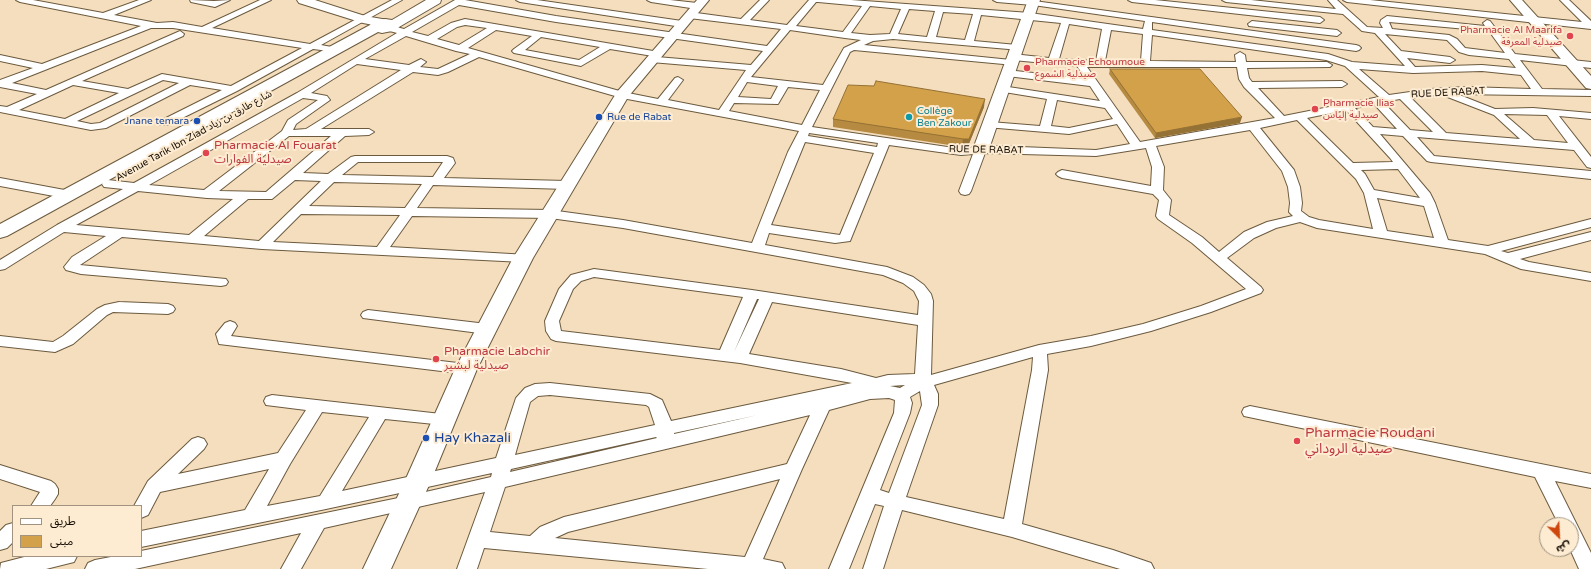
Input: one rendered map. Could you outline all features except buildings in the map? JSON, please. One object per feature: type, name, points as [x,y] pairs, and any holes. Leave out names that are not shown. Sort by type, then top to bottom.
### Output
[{"type":"main road","points":[[303,0],[382,25]]},
{"type":"main road","name":"Avenue Tarik Ibn Ziad شارع طارق بن زياد","points":[[0,243],[108,184],[425,0]]},
{"type":"main road","name":"Avenue Tarik Ibn Ziad شارع طارق بن زياد","points":[[0,232],[257,93],[323,51],[435,0]]},
{"type":"main road","points":[[1516,0],[1591,85]]},
{"type":"main road","points":[[981,149],[1032,6]]},
{"type":"main road","points":[[377,569],[417,483],[466,369],[523,258],[622,95],[653,56],[689,16]]},
{"type":"street","points":[[20,0],[153,25],[173,25],[204,29],[323,51]]},
{"type":"street","points":[[52,5],[66,0]]},
{"type":"street","points":[[106,16],[147,0]]},
{"type":"street","points":[[194,0],[215,4],[226,0]]},
{"type":"street","points":[[204,29],[267,0]]},
{"type":"street","points":[[0,266],[62,228],[301,95],[368,53],[382,25],[398,0]]},
{"type":"street","points":[[520,0],[573,8],[689,16],[871,38],[893,36],[969,43],[1012,60],[1093,83]]},
{"type":"street","points":[[651,0],[769,49]]},
{"type":"street","points":[[743,22],[764,0]]},
{"type":"street","points":[[722,114],[752,68],[813,0]]},
{"type":"street","points":[[818,0],[978,12],[1032,6],[1071,4],[1148,20],[1233,11],[1320,20]]},
{"type":"street","points":[[997,0],[1032,6],[1066,21],[1328,57],[1351,65],[1381,99],[1408,134],[1431,159],[1591,175]]},
{"type":"street","points":[[1132,0],[1149,1],[1186,15],[1235,27],[1288,38],[1356,48]]},
{"type":"street","points":[[1226,0],[1344,12]]},
{"type":"street","points":[[1231,0],[1242,64],[1242,76],[1248,85],[1282,120]]},
{"type":"street","points":[[1332,0],[1362,27],[1452,40],[1461,49],[1466,51],[1591,65]]},
{"type":"street","points":[[1347,0],[1591,26]]},
{"type":"street","points":[[1449,0],[1458,12]]},
{"type":"street","points":[[1564,0],[1591,26]]},
{"type":"street","points":[[382,25],[459,1],[516,13],[556,19],[689,16]]},
{"type":"street","points":[[1145,65],[1149,1]]},
{"type":"street","points":[[516,13],[534,2]]},
{"type":"street","points":[[845,35],[868,3]]},
{"type":"street","points":[[893,36],[906,6]]},
{"type":"street","points":[[556,19],[573,8]]},
{"type":"street","points":[[931,39],[940,8]]},
{"type":"street","points":[[1311,8],[1329,30],[1348,37],[1373,68]]},
{"type":"street","points":[[1574,10],[1591,11]]},
{"type":"street","points":[[969,43],[978,12]]},
{"type":"street","points":[[1480,14],[1538,91]]},
{"type":"street","points":[[1389,31],[1384,23],[1387,19],[1491,29]]},
{"type":"street","points":[[1054,61],[1066,21]]},
{"type":"street","points":[[428,40],[462,22],[609,46],[653,56],[752,68]]},
{"type":"street","points":[[153,25],[160,29],[180,34],[301,53],[323,51]]},
{"type":"street","points":[[0,84],[153,25]]},
{"type":"street","points":[[382,25],[428,40],[622,95],[722,114],[804,133]]},
{"type":"street","points":[[1100,64],[1107,26]]},
{"type":"street","points":[[459,49],[495,27]]},
{"type":"street","points":[[1235,27],[1285,28],[1337,33]]},
{"type":"street","points":[[1285,28],[1288,38]]},
{"type":"street","points":[[1376,30],[1413,70]]},
{"type":"street","points":[[4,110],[47,93],[180,34]]},
{"type":"street","points":[[540,34],[517,51],[578,64],[585,62],[609,46]]},
{"type":"street","points":[[1436,37],[1455,69]]},
{"type":"street","points":[[757,248],[782,182],[804,133],[845,53],[871,38]]},
{"type":"street","points":[[853,47],[1080,64],[1351,65],[1373,68],[1413,70],[1477,68],[1523,72]]},
{"type":"street","points":[[164,123],[301,53],[323,51]]},
{"type":"street","points":[[368,53],[450,67]]},
{"type":"street","points":[[355,60],[438,72],[477,54]]},
{"type":"street","points":[[1399,54],[1450,60]]},
{"type":"street","points":[[0,58],[44,67]]},
{"type":"street","points":[[307,133],[421,62]]},
{"type":"street","points":[[1080,64],[1118,121],[1137,146]]},
{"type":"street","points":[[1477,68],[1497,90]]},
{"type":"street","points":[[66,122],[128,92],[162,78],[257,93]]},
{"type":"street","points":[[744,79],[827,88]]},
{"type":"street","points":[[661,102],[678,80]]},
{"type":"street","points":[[70,82],[128,92]]},
{"type":"street","points":[[4,110],[91,127],[102,126],[188,82]]},
{"type":"street","points":[[731,100],[774,102],[785,83]]},
{"type":"street","points":[[0,84],[47,93]]},
{"type":"street","points":[[1248,85],[1342,84]]},
{"type":"street","points":[[1002,90],[1108,105]]},
{"type":"street","name":"RUE DE RABAT","points":[[804,133],[882,146],[957,151],[981,149],[1080,153],[1150,145],[1253,126],[1381,99],[1444,91],[1497,90],[1591,93]]},
{"type":"street","points":[[1444,91],[1497,113],[1532,144]]},
{"type":"street","points":[[207,194],[286,133],[292,122],[325,100],[323,98],[301,95]]},
{"type":"street","points":[[1403,96],[1444,137]]},
{"type":"street","points":[[1045,129],[1053,97]]},
{"type":"street","points":[[1348,106],[1371,130],[1424,193],[1429,203],[1442,243]]},
{"type":"street","points":[[1497,113],[1500,110],[1506,110],[1591,116]]},
{"type":"street","points":[[1550,112],[1591,164]]},
{"type":"street","points":[[1300,116],[1318,136],[1362,178],[1370,193],[1381,234]]},
{"type":"street","points":[[990,125],[1075,130],[1118,121]]},
{"type":"street","points":[[1253,126],[1288,170],[1294,187],[1296,203],[1295,212],[1301,218],[1317,224],[1488,250],[1526,266],[1591,277]]},
{"type":"street","points":[[1371,130],[1578,147]]},
{"type":"street","points":[[286,133],[369,132]]},
{"type":"street","points":[[108,184],[207,194],[244,196],[270,195],[341,133]]},
{"type":"street","points":[[901,396],[912,388],[923,383],[1039,350],[1091,341],[1146,328],[1206,310],[1256,290],[1197,240],[1162,216],[1158,167],[1150,145]]},
{"type":"street","points":[[764,228],[835,240],[845,238],[882,146]]},
{"type":"street","points":[[965,191],[981,149]]},
{"type":"street","points":[[262,245],[331,178],[354,159],[447,158],[449,163],[408,212],[381,251]]},
{"type":"street","points":[[1351,167],[1401,165]]},
{"type":"street","points":[[1062,174],[1161,196]]},
{"type":"street","points":[[293,176],[567,185]]},
{"type":"street","points":[[0,182],[70,195]]},
{"type":"street","points":[[1082,185],[1161,196]]},
{"type":"street","points":[[1370,193],[1429,203]]},
{"type":"street","points":[[192,240],[244,196]]},
{"type":"street","points":[[299,210],[550,214],[623,224],[876,268],[897,275],[919,288],[924,294],[926,301],[923,383],[930,394],[930,405],[895,502],[873,569]]},
{"type":"street","points":[[1219,258],[1249,235],[1272,225],[1301,218]]},
{"type":"street","points":[[1488,250],[1591,223]]},
{"type":"street","points":[[62,228],[118,234],[262,245],[523,258]]},
{"type":"street","points":[[118,234],[77,260],[71,267],[81,270],[221,282]]},
{"type":"street","points":[[1506,258],[1591,236]]},
{"type":"street","points":[[876,384],[841,375],[740,358],[561,337],[556,335],[553,331],[552,321],[571,282],[576,278],[594,273],[752,294],[925,321]]},
{"type":"street","points":[[725,356],[752,294]]},
{"type":"street","points":[[740,358],[767,297]]},
{"type":"street","points":[[0,341],[52,347],[68,340],[102,312],[110,308],[168,309]]},
{"type":"street","points":[[368,314],[487,329]]},
{"type":"street","points":[[230,326],[223,334],[224,340],[466,369]]},
{"type":"street","points":[[1012,529],[1040,370],[1041,360],[1039,350]]},
{"type":"street","points":[[94,569],[124,566],[408,503],[500,473],[665,436],[876,384],[909,379],[923,383]]},
{"type":"street","points":[[467,569],[500,473],[521,404],[526,395],[535,390],[550,389],[650,400],[656,404],[665,436]]},
{"type":"street","points":[[665,436],[823,406],[876,393],[889,392],[901,396],[904,403],[902,413],[839,569]]},
{"type":"street","points":[[272,401],[444,419]]},
{"type":"street","points":[[251,517],[284,459],[318,406]]},
{"type":"street","points":[[751,565],[793,469],[823,406]]},
{"type":"street","points":[[1250,412],[1591,481]]},
{"type":"street","points":[[326,502],[380,413]]},
{"type":"street","points":[[142,508],[154,486],[198,444]]},
{"type":"street","points":[[154,486],[284,459]]},
{"type":"street","points":[[534,544],[547,533],[564,525],[793,469]]},
{"type":"street","points":[[1541,471],[1564,517]]},
{"type":"street","points":[[142,540],[417,483],[500,473]]},
{"type":"street","points":[[3,476],[42,484],[49,489],[46,499],[41,505]]},
{"type":"street","points":[[868,495],[1012,529],[1114,564],[1144,569]]},
{"type":"street","points":[[291,569],[318,522]]},
{"type":"street","points":[[0,542],[12,532]]},
{"type":"street","points":[[478,539],[751,565],[775,569]]},
{"type":"street","points":[[1579,548],[1589,569]]},
{"type":"street","points":[[8,569],[62,557]]},
{"type":"place","name":"Pharmacie Al Maarifa صيدلية المعرفة","points":[[1570,36]]},
{"type":"place","name":"Pharmacie Echoumoue صيدلية الشموع","points":[[1027,68]]},
{"type":"place","name":"Pharmacie Ilias صيدلية إلياس","points":[[1315,109]]},
{"type":"place","name":"Rue de Rabat","points":[[599,117]]},
{"type":"place","name":"Collège Ben Zakour","points":[[909,117]]},
{"type":"place","name":"Jnane temara","points":[[197,121]]},
{"type":"place","name":"Pharmacie Al Fouarat صيدلية الفوارات","points":[[206,153]]},
{"type":"place","name":"Pharmacie Labchir صيدلية لبشير","points":[[436,359]]},
{"type":"place","name":"Hay Khazali","points":[[426,438]]},
{"type":"place","name":"Pharmacie Roudani صيدلية الروداني","points":[[1297,441]]}]
